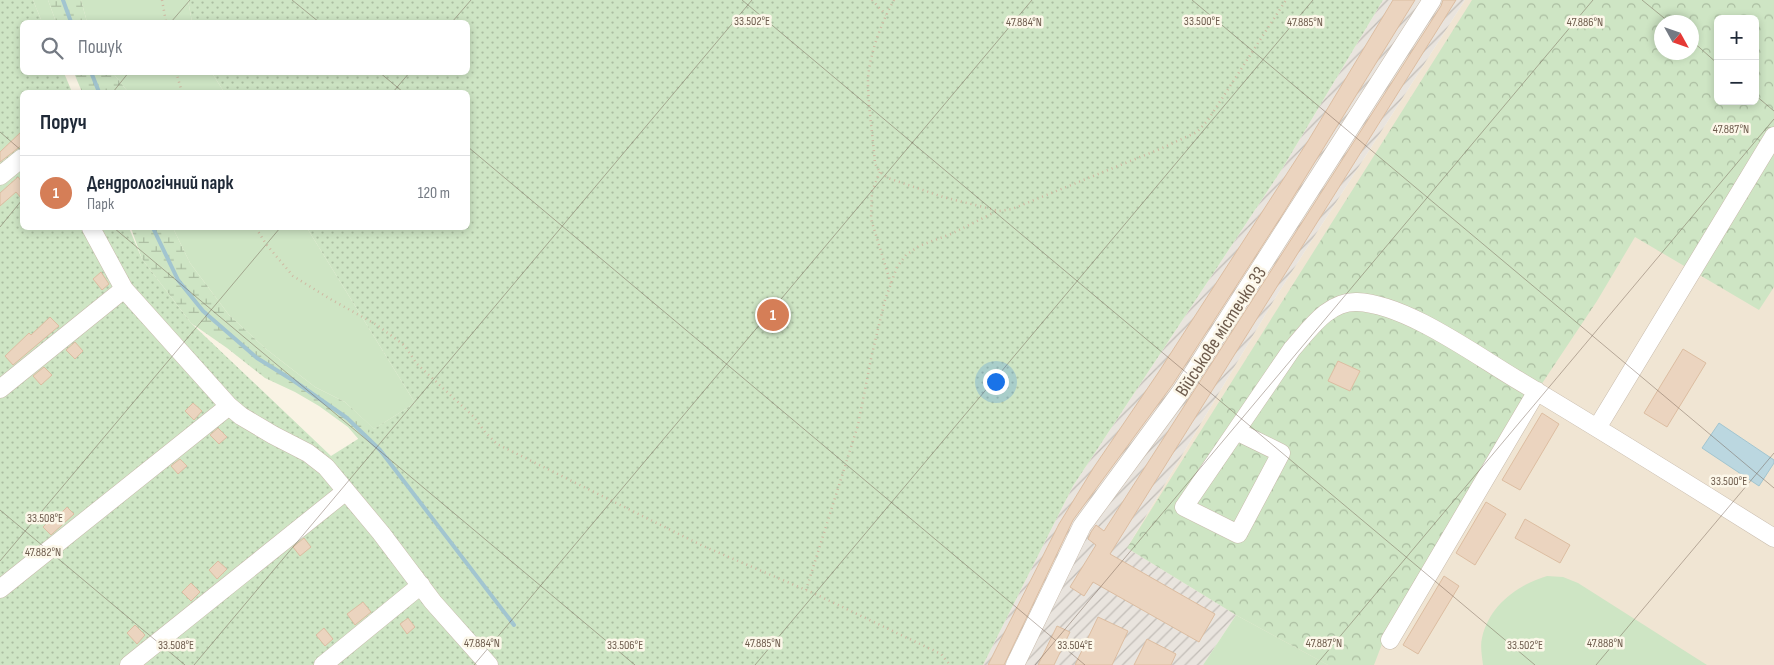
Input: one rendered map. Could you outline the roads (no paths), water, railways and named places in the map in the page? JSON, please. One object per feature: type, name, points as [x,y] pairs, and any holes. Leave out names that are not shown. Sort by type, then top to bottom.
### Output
[{"type":"street","name":"Військове містечко 33","points":[[1016,665],[1082,526],[1182,390],[1432,0]]},
{"type":"street","points":[[1597,428],[1774,136]]},
{"type":"street","points":[[0,176],[20,160]]},
{"type":"street","points":[[91,230],[124,289],[229,406],[265,431],[308,453],[326,467],[381,533],[432,602],[489,665]]},
{"type":"street","points":[[0,389],[124,289]]},
{"type":"street","points":[[1236,431],[1281,453],[1238,534],[1184,507],[1292,348],[1325,313],[1339,304],[1357,302],[1388,309],[1425,324],[1774,538]]},
{"type":"street","points":[[1390,640],[1536,391]]},
{"type":"street","points":[[0,589],[229,406]]},
{"type":"street","points":[[129,665],[346,491]]},
{"type":"street","points":[[323,665],[421,586]]},
{"type":"water","points":[[1719,423],[1774,460],[1759,486],[1702,448]]},
{"type":"waterway","points":[[63,0],[70,20]]},
{"type":"waterway","points":[[92,75],[98,90]]},
{"type":"waterway","points":[[154,230],[178,280],[203,311],[257,358],[347,418],[380,450],[514,625]]},
{"type":"place","name":"Дендрологічний парк","points":[[773,315]]}]
